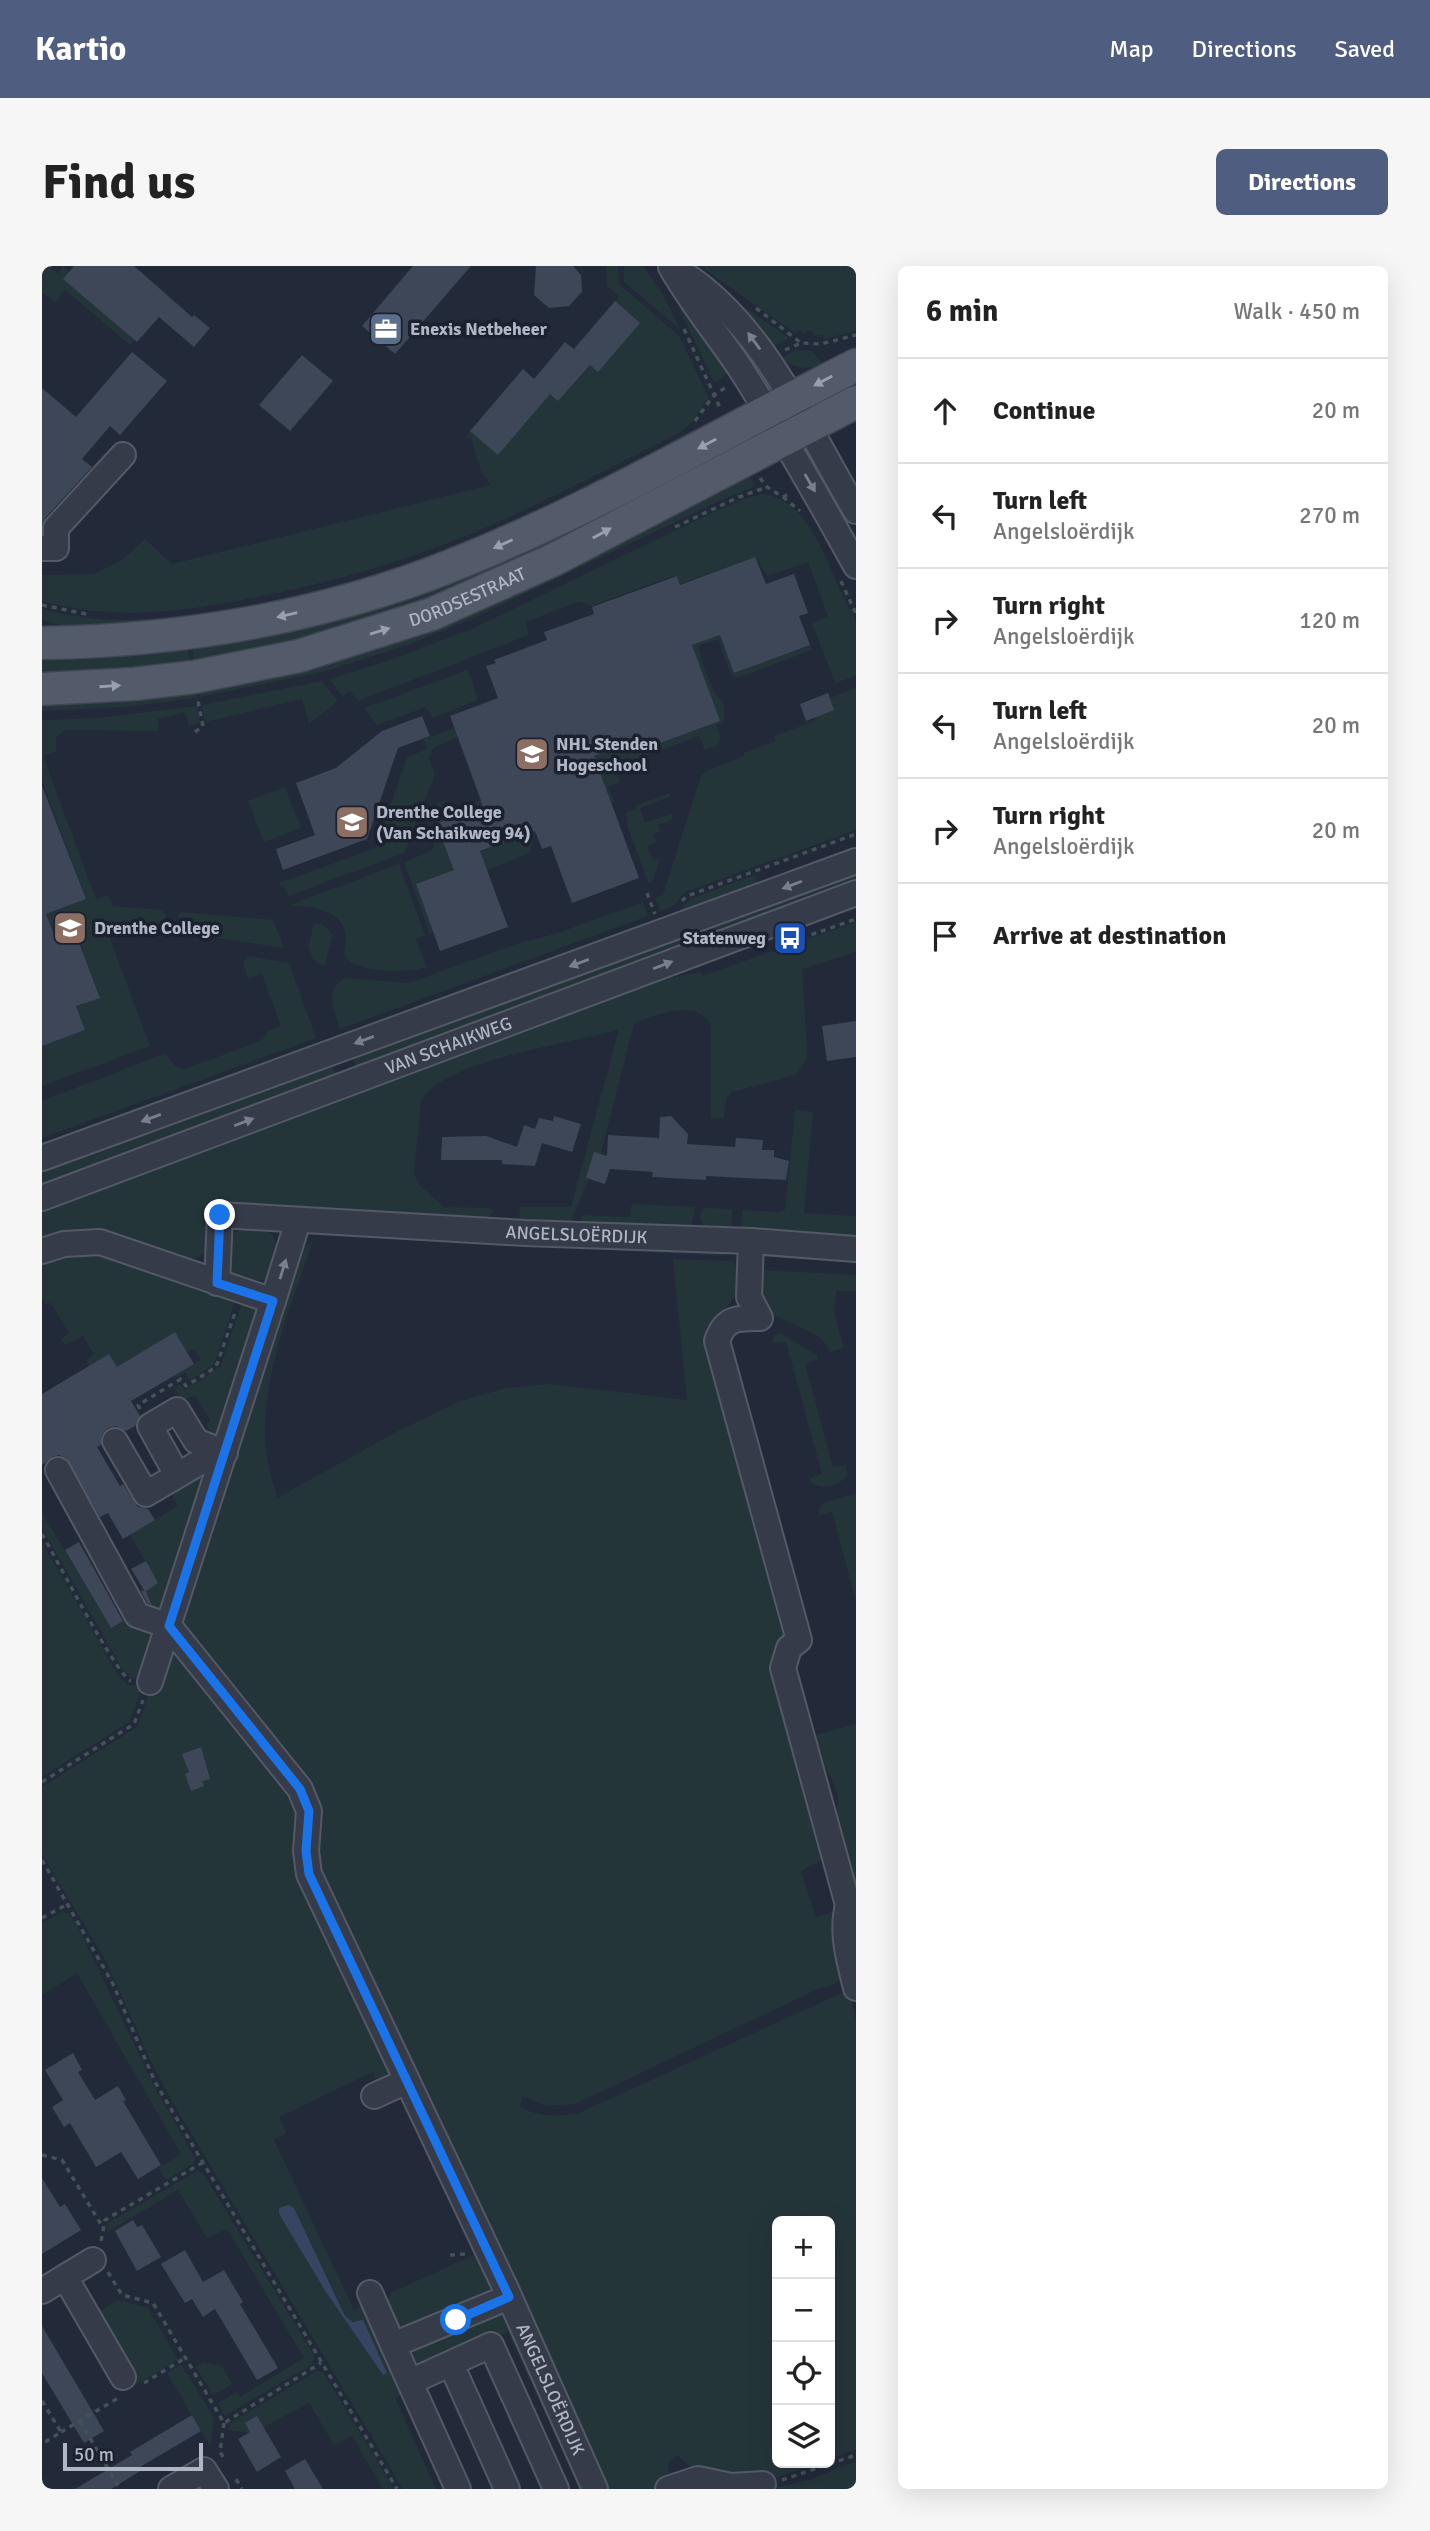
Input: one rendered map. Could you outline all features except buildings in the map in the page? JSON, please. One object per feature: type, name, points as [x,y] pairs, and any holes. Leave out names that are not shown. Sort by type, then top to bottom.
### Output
[{"type":"main road","name":"DORDSESTRAAT","points":[[56,642],[131,639],[203,631],[284,617],[350,600],[425,576],[549,524],[685,456],[856,365]]},
{"type":"main road","name":"DORDSESTRAAT","points":[[42,689],[121,685],[192,677],[299,656],[420,618],[542,565],[856,402]]},
{"type":"street","points":[[670,266],[685,292],[738,365],[779,405],[795,432],[856,566]]},
{"type":"street","points":[[795,432],[856,510]]},
{"type":"street","points":[[42,548],[56,548],[55,528],[123,455]]},
{"type":"street","points":[[42,627],[56,642]]},
{"type":"street","name":"VAN SCHAIKWEG","points":[[42,1158],[856,861]]},
{"type":"street","name":"VAN SCHAIKWEG","points":[[42,1198],[856,893]]},
{"type":"street","name":"ANGELSLOËRDIJK","points":[[217,1283],[220,1215],[525,1233],[751,1241],[856,1249]]},
{"type":"street","points":[[150,1682],[298,1221]]},
{"type":"street","points":[[751,1241],[749,1297],[760,1318],[735,1318],[721,1331],[717,1341],[799,1640],[789,1648],[783,1668],[848,1905],[850,1917],[846,1944],[856,1988]]},
{"type":"street","points":[[42,1251],[64,1244],[100,1242],[273,1301]]},
{"type":"street","points":[[171,1464],[150,1426],[177,1410],[196,1440],[222,1452]]},
{"type":"street","points":[[115,1441],[146,1494],[222,1452]]},
{"type":"street","points":[[58,1470],[137,1615],[169,1626]]},
{"type":"street","name":"ANGELSLOËRDIJK","points":[[169,1626],[300,1789],[309,1811],[306,1851],[309,1874],[507,2292],[595,2489]]},
{"type":"street","points":[[374,2096],[407,2081]]},
{"type":"street","points":[[42,2291],[65,2277],[99,2263]]},
{"type":"street","points":[[65,2277],[123,2377]]},
{"type":"street","points":[[402,2341],[433,2320],[507,2292]]},
{"type":"street","points":[[370,2293],[402,2341],[410,2382],[458,2489]]},
{"type":"street","points":[[410,2382],[491,2345],[556,2489]]},
{"type":"street","points":[[451,2364],[507,2489]]},
{"type":"street","points":[[171,2489],[210,2479]]},
{"type":"street","points":[[668,2489],[698,2479],[730,2487],[763,2484]]},
{"type":"path","points":[[801,343],[821,344],[856,335]]},
{"type":"path","points":[[688,430],[714,395]]},
{"type":"path","points":[[42,605],[94,615]]},
{"type":"path","points":[[647,893],[656,917]]},
{"type":"path","points":[[150,1426],[138,1405],[181,1379],[186,1386],[216,1367],[243,1291]]},
{"type":"path","points":[[42,1534],[126,1679],[138,1684],[150,1682]]},
{"type":"path","points":[[42,1782],[134,1724],[150,1682]]},
{"type":"path","points":[[42,1860],[113,1984],[155,2081],[397,2489]]},
{"type":"path","points":[[42,1918],[68,1904]]},
{"type":"path","points":[[42,2165],[44,2156],[62,2160],[102,2226],[202,2162]]},
{"type":"path","points":[[99,2263],[121,2295],[153,2303],[224,2423],[220,2452],[223,2457],[210,2479]]},
{"type":"path","points":[[224,2423],[321,2363]]},
{"type":"path","points":[[42,2401],[61,2432],[42,2444]]},
{"type":"path","points":[[80,2421],[120,2489]]},
{"type":"path","points":[[763,2484],[802,2475],[856,2455]]},
{"type":"shaded area","points":[[42,266],[48,266],[58,273],[63,266],[141,333],[130,345],[65,290],[55,302],[42,292]]},
{"type":"shaded area","points":[[606,266],[618,266],[619,284],[679,336],[709,398],[691,423],[679,433],[563,492],[462,538],[338,578],[242,600],[167,611],[92,611],[42,601],[42,575],[94,574],[122,560],[145,539],[172,564],[491,485],[481,471],[471,438],[465,439],[470,431],[550,394],[559,400],[590,365],[619,296],[607,286]]},
{"type":"shaded area","points":[[624,266],[643,266],[663,295],[681,330],[624,282]]},
{"type":"shaded area","points":[[700,266],[856,266],[856,331],[824,339],[823,335],[814,336],[813,331],[807,330],[805,334],[799,330],[795,333]]},
{"type":"shaded area","points":[[728,296],[788,337],[787,339],[771,347]]},
{"type":"shaded area","points":[[679,309],[729,373],[717,382],[714,382]]},
{"type":"shaded area","points":[[796,350],[812,351],[823,364],[801,367],[781,358]]},
{"type":"shaded area","points":[[748,475],[753,487],[472,619],[410,644],[323,672],[200,697],[198,686],[213,683]]},
{"type":"shaded area","points":[[763,494],[778,498],[792,507],[803,518],[821,547],[856,622],[856,676],[835,683],[812,623],[828,616],[808,562],[767,576],[755,557],[680,584],[676,575],[591,606],[579,601],[526,622],[529,635],[358,701],[350,691],[343,697],[329,679],[388,661],[474,628],[720,509]]},
{"type":"shaded area","points":[[574,528],[513,568],[348,631],[195,666],[191,642]]},
{"type":"shaded area","points":[[42,609],[112,620],[182,616],[183,623],[74,629],[42,620]]},
{"type":"shaded area","points":[[720,635],[734,673],[810,645],[812,650],[737,678],[731,675],[718,639],[698,646],[710,681],[724,706],[723,723],[716,725],[721,738],[717,746],[705,750],[699,736],[615,767],[620,782],[608,787],[614,802],[612,803],[594,756],[631,743],[635,752],[692,645]]},
{"type":"shaded area","points":[[187,643],[190,666],[42,679],[42,652]]},
{"type":"shaded area","points":[[468,670],[478,700],[433,718],[426,707],[377,725],[364,708]]},
{"type":"shaded area","points":[[322,681],[338,701],[309,724],[302,699],[205,722],[202,705]]},
{"type":"shaded area","points":[[194,686],[196,698],[124,707],[42,711],[42,700]]},
{"type":"shaded area","points":[[856,688],[856,830],[685,892],[672,907],[660,911],[655,898],[663,895],[701,776],[706,771],[744,756],[744,753],[776,741],[774,736],[815,721],[814,717],[830,698]]},
{"type":"shaded area","points":[[197,706],[200,723],[189,726],[185,712],[158,719],[159,731],[65,730],[56,737],[56,752],[43,756],[96,899],[108,895],[113,906],[163,910],[169,927],[166,930],[139,926],[109,936],[150,1046],[42,1086],[42,1046],[85,1030],[76,1006],[100,997],[78,938],[58,945],[46,914],[86,899],[42,781],[42,720],[98,718]]},
{"type":"shaded area","points":[[483,717],[461,737],[433,748],[429,758],[435,774],[404,853],[288,896],[283,885],[280,886],[279,883],[376,848],[407,757],[427,749],[424,739]]},
{"type":"shaded area","points":[[285,787],[301,828],[264,842],[248,801]]},
{"type":"shaded area","points":[[670,793],[671,796],[640,808],[645,823],[673,813],[672,820],[658,825],[660,832],[653,834],[656,842],[647,846],[653,860],[660,859],[649,884],[626,823],[625,813],[636,809],[635,806]]},
{"type":"shaded area","points":[[484,799],[502,799],[437,824],[454,870],[416,884],[433,932],[430,934],[404,862],[434,848],[434,811],[437,804],[444,801],[449,812]]},
{"type":"shaded area","points":[[549,826],[534,836],[530,853],[487,870],[477,853]]},
{"type":"shaded area","points":[[399,864],[425,935],[416,939],[427,967],[395,971],[359,966],[344,955],[346,936],[338,918],[324,910],[290,905]]},
{"type":"shaded area","points":[[856,871],[856,879],[799,901],[747,928],[355,1068],[353,1057]]},
{"type":"shaded area","points":[[755,875],[759,888],[677,914],[690,899]]},
{"type":"shaded area","points":[[643,902],[648,916],[340,1029],[332,1001],[335,988],[345,978],[409,983]]},
{"type":"shaded area","points":[[180,912],[273,920],[284,948],[184,933],[178,917]]},
{"type":"shaded area","points":[[856,922],[856,952],[802,969],[807,1050],[806,1060],[796,1075],[732,1092],[726,1099],[724,1118],[711,1118],[711,1027],[705,1018],[697,1012],[677,1010],[634,1023],[598,1165],[594,1167],[568,1227],[522,1223],[519,1216],[520,1207],[571,1207],[619,1029],[481,1064],[434,1086],[421,1101],[414,1173],[420,1186],[444,1207],[494,1210],[484,1223],[237,1211],[205,1253],[189,1261],[42,1243],[42,1204],[653,981],[700,972],[702,976]]},
{"type":"shaded area","points":[[315,924],[322,924],[332,936],[325,966],[313,958],[308,944]]},
{"type":"shaded area","points":[[248,956],[289,963],[316,1038],[42,1138],[42,1101],[166,1053],[175,1066],[185,1069],[260,1041],[267,1031],[281,1026],[262,974],[248,979],[243,962]]},
{"type":"shaded area","points":[[328,1065],[332,1066],[336,1075],[42,1186],[42,1170]]},
{"type":"shaded area","points":[[795,1110],[813,1112],[804,1213],[856,1216],[856,1236],[741,1230],[742,1210],[785,1210]]},
{"type":"shaded area","points":[[631,1206],[695,1207],[691,1228],[580,1228],[582,1215],[630,1217]]},
{"type":"shaded area","points":[[703,1208],[732,1209],[731,1229],[705,1229],[700,1218]]},
{"type":"shaded area","points":[[246,1227],[267,1232],[277,1243],[279,1249],[268,1278],[245,1281],[235,1277],[228,1267],[227,1244],[235,1232]]},
{"type":"shaded area","points":[[320,1231],[719,1251],[727,1256],[310,1235]]},
{"type":"shaded area","points":[[313,1240],[280,1338],[266,1414],[265,1440],[277,1498],[400,1430],[461,1401],[506,1388],[550,1384],[687,1400],[673,1259],[733,1261],[738,1272],[737,1290],[727,1306],[706,1328],[784,1632],[780,1644],[825,1858],[801,1871],[816,1917],[840,1910],[843,1977],[833,1985],[818,1989],[575,2104],[547,2106],[523,2096],[520,2107],[549,2115],[579,2113],[846,1991],[851,1998],[856,2020],[856,2449],[835,2457],[835,2216],[772,2216],[772,2468],[806,2468],[778,2477],[750,2481],[692,2468],[677,2455],[668,2463],[669,2481],[653,2489],[603,2489],[319,1879],[313,1807],[180,1624],[201,1540],[214,1535],[213,1527],[255,1391],[305,1247]]},
{"type":"shaded area","points":[[103,1255],[236,1298],[214,1364],[190,1380],[185,1373],[175,1378],[174,1376],[201,1359],[194,1349],[187,1352],[175,1332],[117,1367],[109,1354],[89,1366],[86,1360],[94,1354],[83,1336],[65,1345],[61,1339],[69,1333],[51,1303],[45,1304],[42,1298],[42,1264],[67,1256]]},
{"type":"shaded area","points":[[761,1270],[856,1275],[856,1291],[836,1291],[834,1312],[844,1348],[830,1352],[818,1336],[766,1308],[759,1296]]},
{"type":"shaded area","points":[[243,1300],[264,1308],[224,1429],[208,1437],[203,1436],[210,1431],[206,1424],[210,1421],[195,1395],[182,1401],[174,1387],[181,1384],[185,1390],[220,1367]]},
{"type":"shaded area","points":[[780,1333],[817,1355],[818,1360],[805,1364],[833,1467],[846,1465],[847,1476],[834,1485],[823,1487],[810,1481],[810,1478],[822,1474],[786,1342],[772,1343],[774,1335]]},
{"type":"shaded area","points":[[210,1461],[159,1612],[146,1608],[153,1604],[146,1591],[158,1583],[130,1535],[178,1506],[167,1487]]},
{"type":"shaded area","points":[[856,1493],[856,1601],[832,1512],[820,1515],[818,1511],[823,1503]]},
{"type":"shaded area","points":[[42,1513],[111,1628],[131,1616],[162,1630],[146,1677],[133,1679],[123,1670],[42,1528]]},
{"type":"shaded area","points":[[42,1542],[118,1675],[128,1685],[143,1686],[129,1722],[42,1777]]},
{"type":"shaded area","points":[[170,1642],[293,1792],[299,1820],[392,2064],[391,2078],[379,2086],[373,2072],[279,2117],[286,2133],[274,2140],[354,2310],[368,2304],[408,2392],[395,2398],[436,2489],[403,2489],[171,2099],[107,1963],[42,1854],[42,1787],[137,1727]],"holes":[[[294,2208],[345,2316],[350,2321],[358,2322],[383,2375],[326,2292]]]},
{"type":"shaded area","points":[[856,1724],[856,1894],[833,1816],[838,1798],[811,1736]]},
{"type":"shaded area","points":[[63,1912],[70,1915],[79,1929],[154,2086],[195,2158],[193,2164],[166,2180],[158,2168],[181,2154],[77,1973],[42,1995],[42,1923]]},
{"type":"shaded area","points":[[197,2171],[203,2173],[315,2357],[311,2365],[225,2416],[218,2403],[237,2392],[240,2397],[304,2358],[227,2229],[207,2238],[178,2190],[107,2232],[108,2223]]},
{"type":"shaded area","points":[[481,2252],[492,2285],[488,2291],[409,2327],[396,2325],[387,2302],[392,2292]]},
{"type":"shaded area","points":[[118,2300],[148,2308],[178,2360],[125,2391],[119,2382],[95,2314]]},
{"type":"shaded area","points":[[501,2307],[588,2489],[579,2489],[508,2332],[427,2367],[419,2366],[410,2360],[410,2348]]},
{"type":"shaded area","points":[[203,2362],[222,2366],[232,2384],[213,2395],[196,2367]]},
{"type":"shaded area","points":[[181,2364],[214,2418],[210,2446],[167,2373]]},
{"type":"shaded area","points":[[317,2371],[323,2372],[394,2489],[383,2489],[352,2436],[334,2445],[309,2403],[253,2433],[228,2430],[230,2423]]},
{"type":"shaded area","points":[[856,2461],[856,2489],[770,2489],[808,2480]]},
{"type":"water","points":[[288,2205],[294,2208],[345,2316],[353,2322],[363,2320],[387,2373],[383,2375],[326,2292],[282,2219],[279,2208]]},
{"type":"place","name":"Enexis Netbeheer","points":[[386,329]]},
{"type":"place","name":"NHL Stenden Hogeschool","points":[[532,754]]},
{"type":"place","name":"Drenthe College (Van Schaikweg 94)","points":[[352,822]]},
{"type":"place","name":"Drenthe College","points":[[70,928]]},
{"type":"place","name":"Statenweg","points":[[790,938]]},
{"type":"route","points":[[220,1215],[217,1283],[273,1301],[169,1626],[300,1789],[309,1811],[306,1851],[309,1874],[509,2297],[456,2320]]}]
